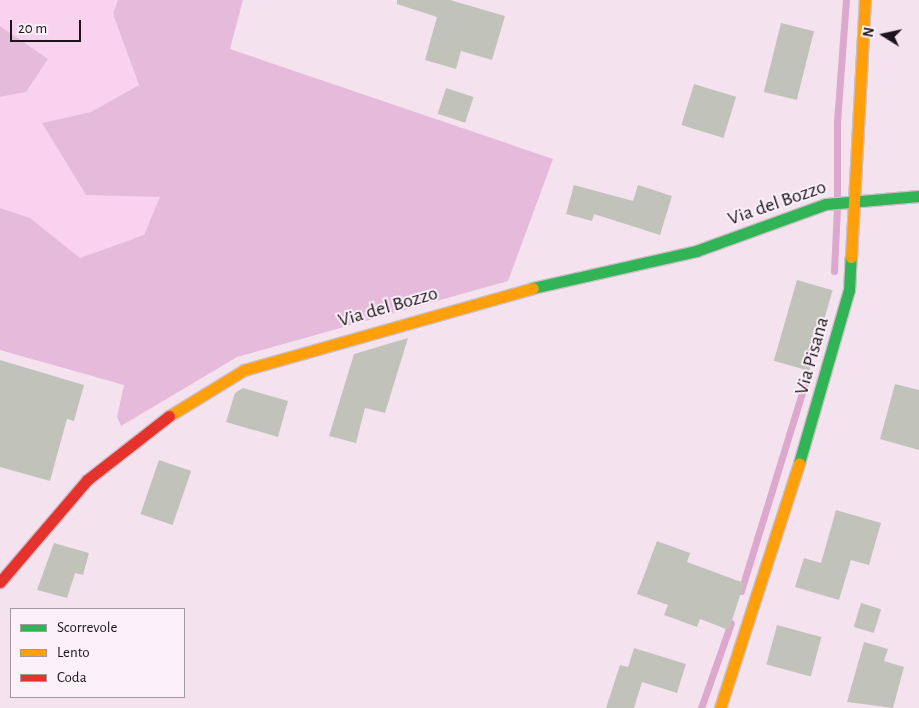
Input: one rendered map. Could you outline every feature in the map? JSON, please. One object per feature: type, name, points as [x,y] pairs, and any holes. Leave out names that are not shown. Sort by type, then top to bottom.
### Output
[{"type":"street","name":"Via Pisana","points":[[720,708],[840,334],[849,290],[856,198],[865,0]]},
{"type":"street","name":"Via del Bozzo","points":[[0,582],[87,480],[192,399],[244,370],[473,302],[696,251],[826,204],[856,198],[919,196]]},
{"type":"shaded area","points":[[0,0],[118,0],[113,14],[139,85],[91,112],[42,123],[86,195],[160,197],[144,235],[80,258],[30,218],[0,208],[0,97],[26,92],[48,59],[0,26]]},
{"type":"shaded area","points":[[118,0],[243,0],[230,49],[553,159],[508,281],[237,357],[121,426],[117,417],[124,385],[0,350],[0,208],[30,218],[80,258],[144,235],[160,197],[86,195],[42,123],[91,112],[139,85],[113,14]]},
{"type":"shaded area","points":[[0,26],[48,59],[26,92],[0,97]]},
{"type":"building","points":[[397,0],[450,0],[505,16],[492,60],[461,51],[456,69],[425,60],[437,17],[397,4]]},
{"type":"building","points":[[781,23],[814,31],[797,100],[764,92]]},
{"type":"building","points":[[694,84],[736,97],[724,138],[681,125]]},
{"type":"building","points":[[446,88],[474,97],[465,123],[438,114]]},
{"type":"building","points":[[574,185],[633,201],[638,185],[672,196],[660,235],[594,214],[592,221],[566,214]]},
{"type":"building","points":[[797,280],[833,290],[809,371],[774,361]]},
{"type":"building","points":[[408,338],[385,413],[365,408],[356,443],[329,436],[354,354]]},
{"type":"building","points":[[0,360],[84,385],[74,421],[67,419],[50,481],[0,467]]},
{"type":"building","points":[[895,384],[919,390],[919,450],[880,439]]},
{"type":"building","points":[[243,388],[288,401],[278,437],[226,422],[235,393]]},
{"type":"building","points":[[159,460],[191,471],[173,525],[140,514]]},
{"type":"building","points":[[836,510],[881,523],[869,565],[851,560],[839,600],[795,587],[804,558],[821,563]]},
{"type":"building","points":[[657,541],[690,553],[687,562],[744,583],[729,630],[700,619],[697,627],[664,615],[668,605],[637,594]]},
{"type":"building","points":[[54,543],[89,553],[83,575],[75,573],[67,598],[37,590]]},
{"type":"building","points":[[861,603],[881,609],[874,633],[854,627]]},
{"type":"building","points":[[777,625],[821,637],[811,677],[766,665]]},
{"type":"building","points":[[864,642],[888,649],[884,661],[904,667],[893,708],[847,702]]},
{"type":"building","points":[[634,648],[686,664],[677,693],[642,682],[634,708],[606,708],[620,665],[628,667]]},
{"type":"waterway","points":[[837,197],[837,122],[846,0]]},
{"type":"waterway","points":[[834,271],[837,207]]},
{"type":"waterway","points":[[741,591],[807,376]]},
{"type":"waterway","points":[[701,708],[731,623]]},
{"type":"traffic: fast","points":[[533,288],[696,251],[826,204],[919,196]]},
{"type":"traffic: fast","points":[[799,463],[849,290],[851,257]]},
{"type":"traffic: slow","points":[[851,257],[865,0]]},
{"type":"traffic: slow","points":[[169,416],[244,370],[533,288]]},
{"type":"traffic: slow","points":[[720,708],[799,463]]},
{"type":"traffic: jam","points":[[0,582],[87,480],[169,416]]}]
